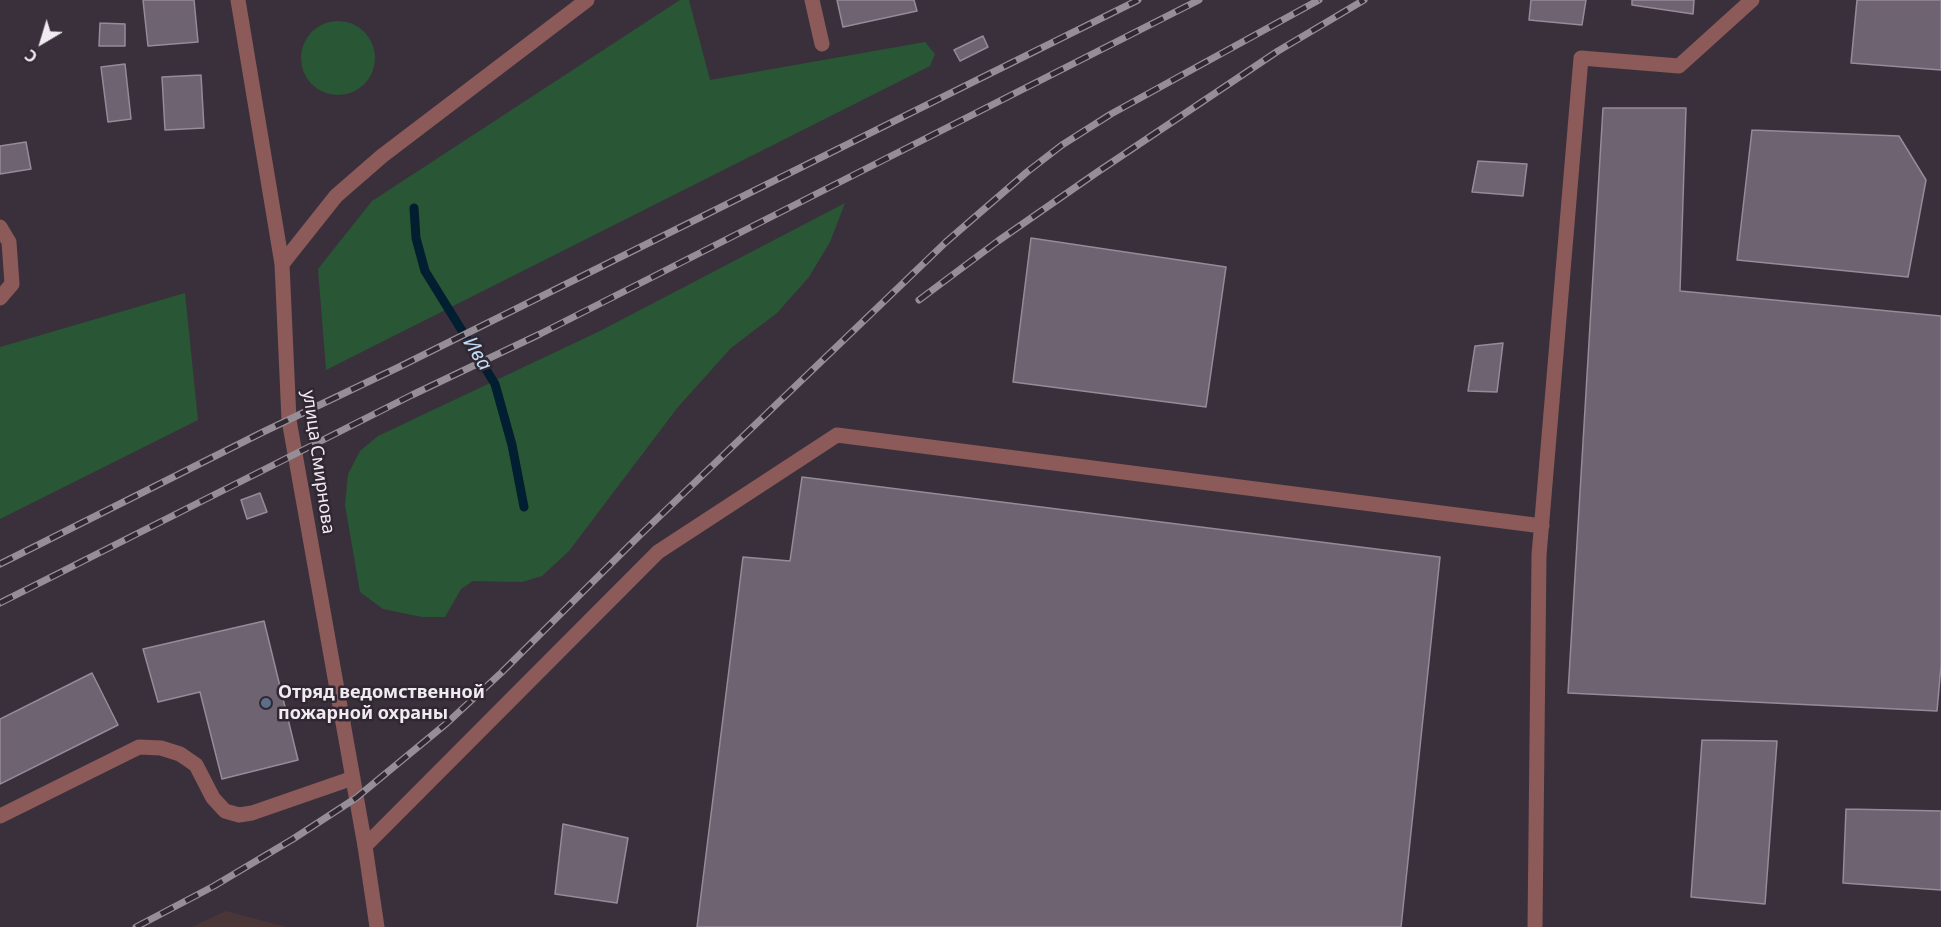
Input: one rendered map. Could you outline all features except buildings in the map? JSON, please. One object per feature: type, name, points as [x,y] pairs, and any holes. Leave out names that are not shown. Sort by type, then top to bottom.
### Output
[{"type":"street","name":"улица Смирнова","points":[[238,0],[282,264],[289,420],[365,846],[377,927]]},
{"type":"street","points":[[282,264],[336,195],[382,156],[587,0]]},
{"type":"street","points":[[812,0],[822,44]]},
{"type":"street","points":[[1535,927],[1539,555],[1581,58],[1679,66],[1752,0]]},
{"type":"street","points":[[0,227],[9,242],[12,284],[0,298]]},
{"type":"street","points":[[365,846],[658,552],[837,435],[1542,526]]},
{"type":"street","points":[[0,816],[139,747],[161,748],[180,754],[196,765],[213,798],[225,811],[239,815],[252,813],[353,778]]},
{"type":"shaded area","points":[[226,911],[286,927],[192,927]]},
{"type":"green space","points":[[680,0],[689,0],[710,80],[925,42],[935,54],[930,66],[326,370],[318,269],[372,201]]},
{"type":"green space","points":[[331,21],[345,21],[359,27],[369,37],[375,51],[373,72],[359,89],[345,95],[331,95],[317,89],[307,79],[301,65],[301,51],[307,37],[317,27]]},
{"type":"green space","points":[[845,203],[830,242],[809,277],[777,313],[731,348],[678,407],[569,551],[542,576],[522,582],[473,581],[461,589],[445,617],[422,617],[383,609],[360,592],[345,505],[348,474],[360,451],[378,436],[600,331]]},
{"type":"green space","points":[[185,293],[198,420],[0,519],[0,347]]},
{"type":"waterway","name":"Ива","points":[[414,208],[416,238],[425,271],[495,384],[512,445],[524,507]]},
{"type":"railway","points":[[0,564],[1138,0]]},
{"type":"railway","points":[[0,603],[412,395],[540,334],[1199,0]]},
{"type":"railway","points":[[136,927],[214,886],[356,798],[447,723],[946,242],[1027,172],[1062,145],[1111,114],[1319,0]]},
{"type":"railway","points":[[919,300],[998,241],[1096,173],[1278,51],[1364,0]]},
{"type":"place","name":"Отряд ведомственной пожарной охраны","points":[[266,703]]}]
